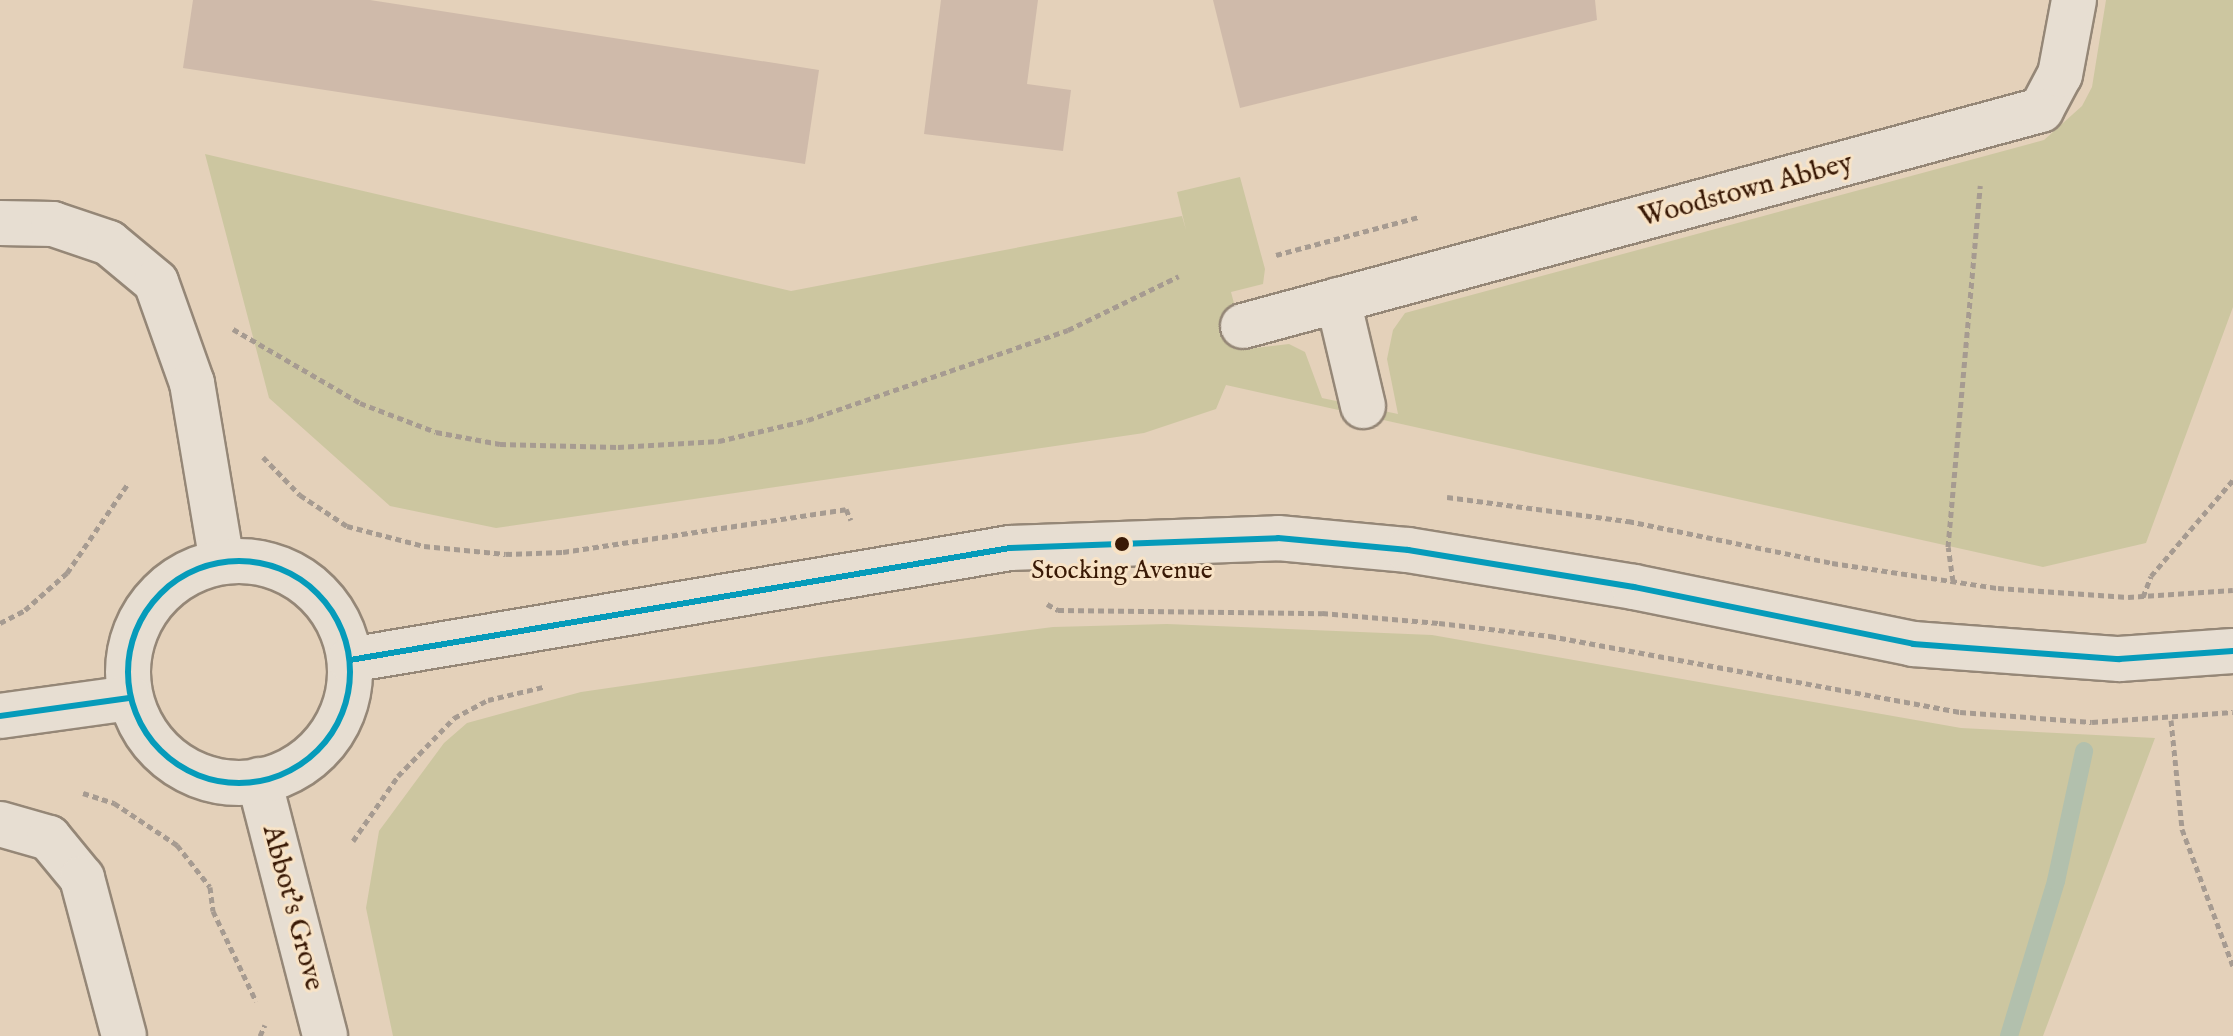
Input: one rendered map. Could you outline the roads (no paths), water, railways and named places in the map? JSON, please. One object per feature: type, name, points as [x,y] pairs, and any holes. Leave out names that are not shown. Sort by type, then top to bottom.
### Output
[{"type":"street","name":"Woodstown Abbey","points":[[1243,326],[2041,110],[2060,75],[2074,0]]},
{"type":"street","points":[[0,223],[53,224],[109,243],[156,282],[192,383],[222,562]]},
{"type":"street","points":[[1338,300],[1363,406]]},
{"type":"street","points":[[350,660],[1010,548],[1278,538],[1408,550],[1634,587],[1913,644],[2119,659],[2233,651]]},
{"type":"street","points":[[222,562],[258,562],[292,574],[320,596],[340,626],[350,660],[348,694],[336,727],[314,755],[285,774],[259,780],[218,782],[188,772],[148,736],[130,698],[127,661],[137,626],[158,596],[187,573],[222,562]]},
{"type":"street","points":[[0,716],[130,698]]},
{"type":"street","name":"Abbot's Grove","points":[[259,780],[325,1036]]},
{"type":"street","points":[[0,824],[49,838],[82,878],[124,1036]]},
{"type":"waterway","points":[[2009,1036],[2056,881],[2084,751]]},
{"type":"place","name":"Stocking Avenue","points":[[1122,544]]}]
